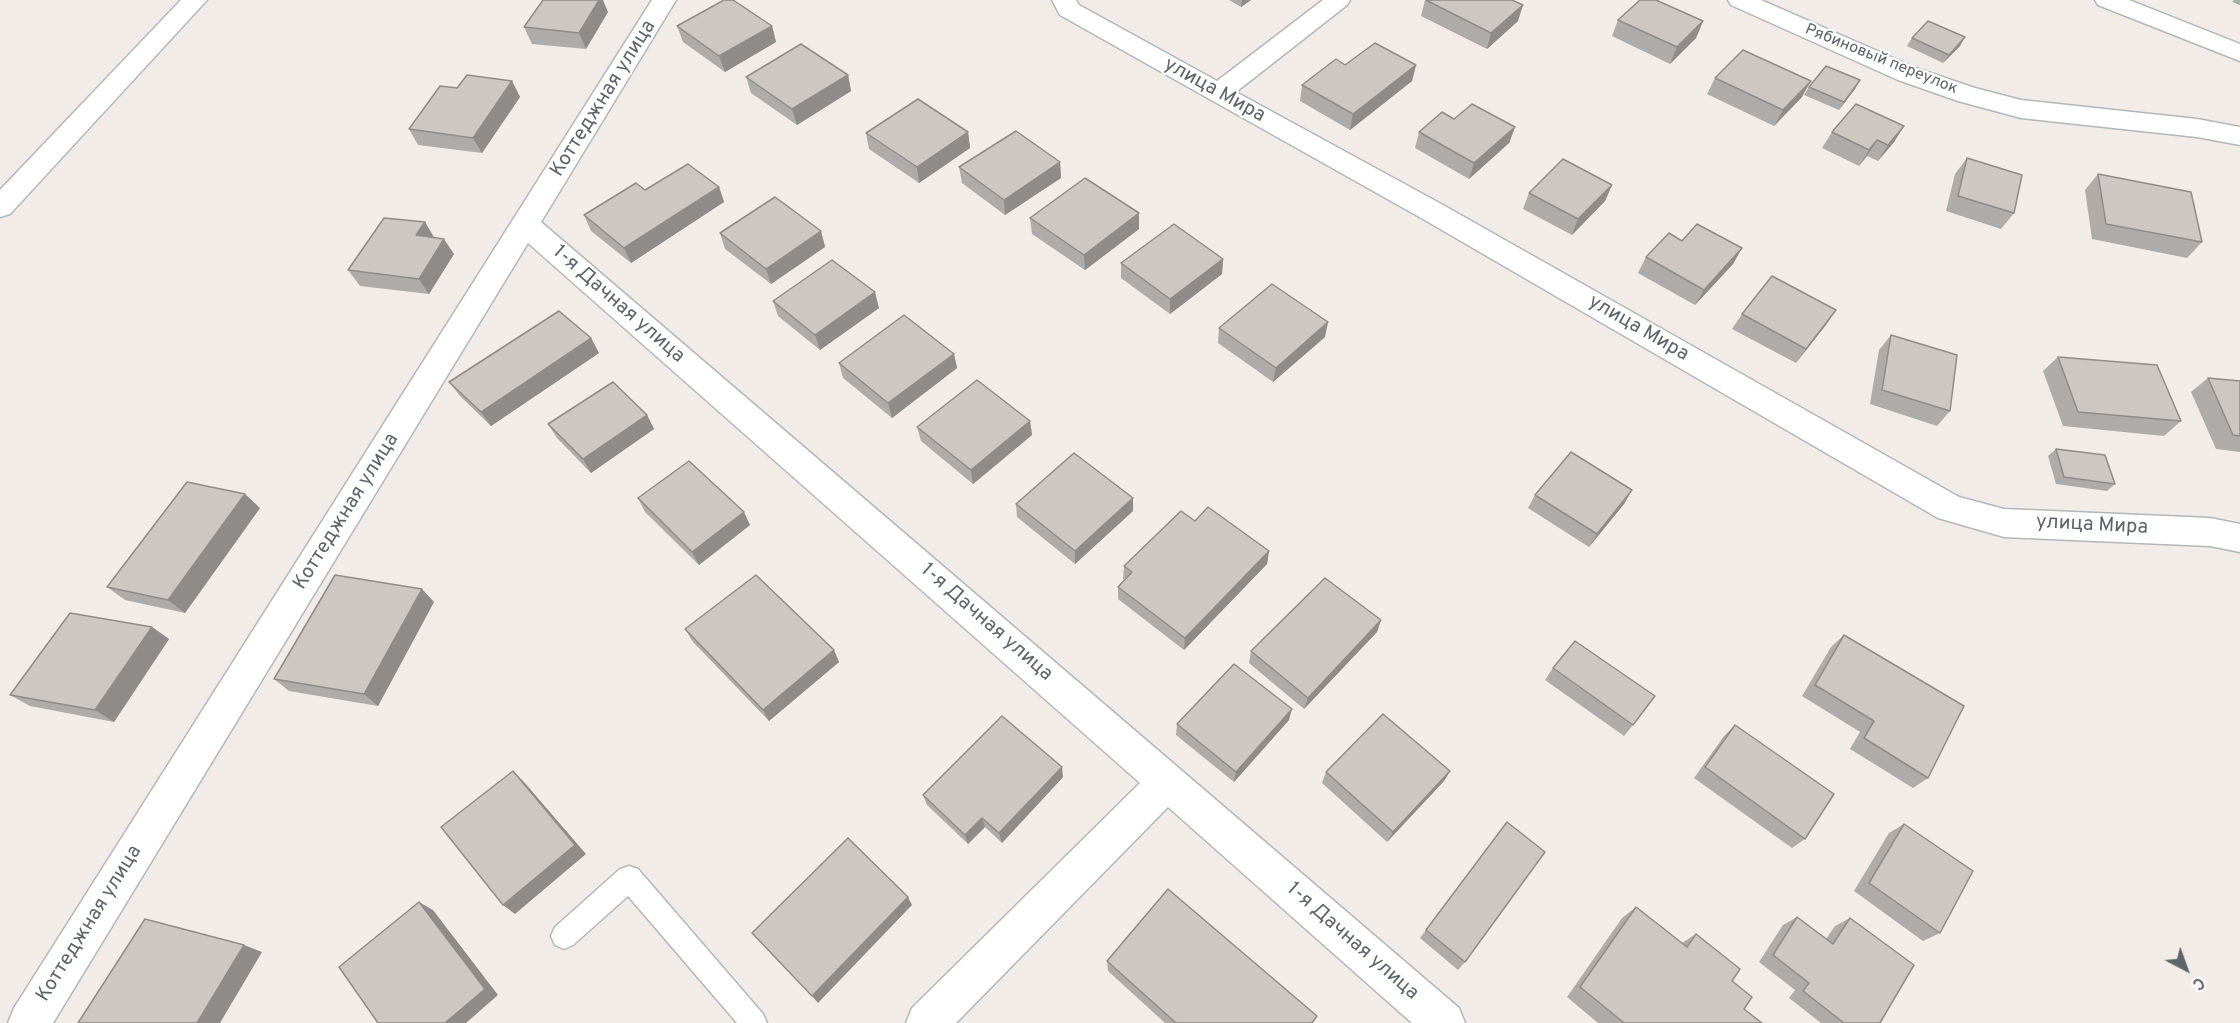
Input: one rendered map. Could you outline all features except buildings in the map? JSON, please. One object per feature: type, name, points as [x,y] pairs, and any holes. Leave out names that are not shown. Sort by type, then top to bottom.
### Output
[{"type":"street","points":[[0,207],[195,0]]},
{"type":"street","name":"Коттеджная улица","points":[[29,1023],[664,0]]},
{"type":"street","points":[[1218,93],[1338,0]]},
{"type":"street","name":"Рябиновый переулок","points":[[1740,0],[1907,74],[1967,95],[2021,109],[2197,128],[2240,135]]},
{"type":"street","points":[[2107,0],[2240,53]]},
{"type":"street","name":"улица Мира","points":[[1066,5],[1950,508],[2004,523],[2210,532],[2240,538]]},
{"type":"street","name":"1-я Дачная улица","points":[[526,225],[1444,1023]]},
{"type":"street","points":[[927,1023],[1168,781]]},
{"type":"lane","points":[[564,936],[629,878],[754,1023]]}]
